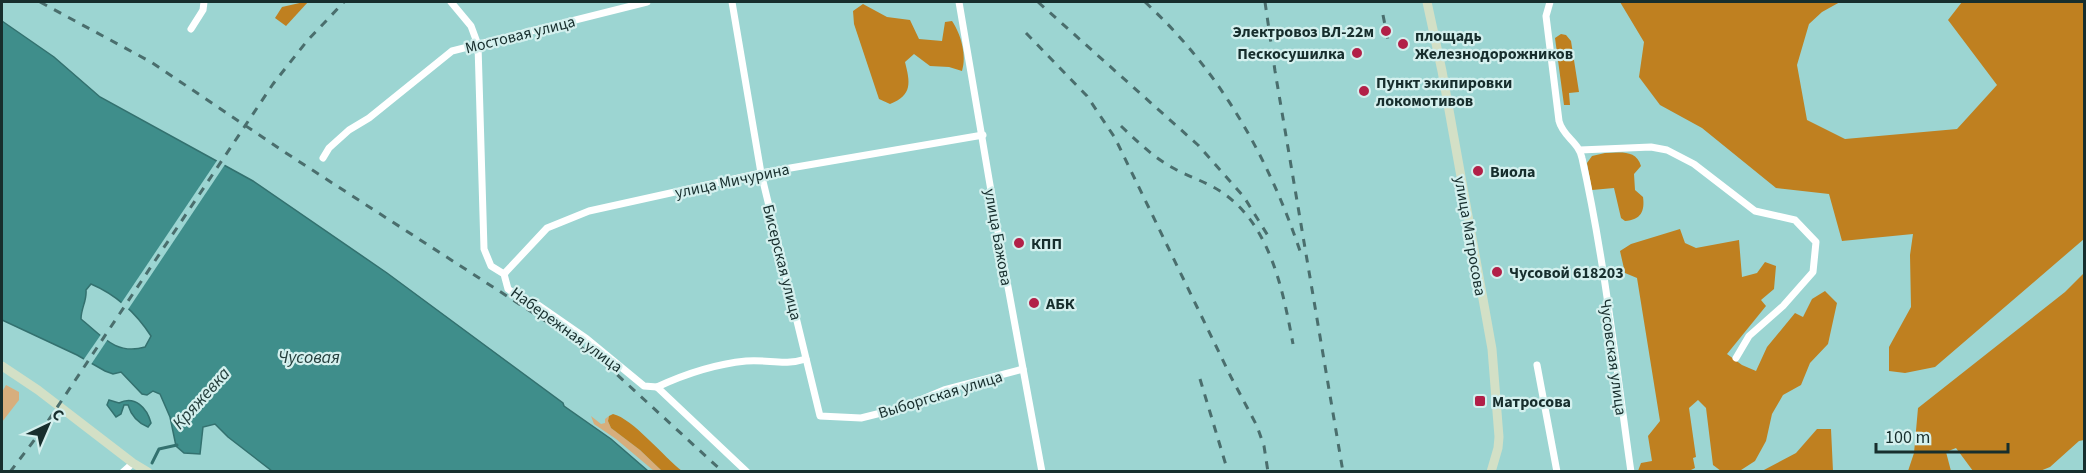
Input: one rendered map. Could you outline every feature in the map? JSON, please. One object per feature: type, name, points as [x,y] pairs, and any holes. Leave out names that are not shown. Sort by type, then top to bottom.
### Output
[{"type":"street","points":[[191,29],[204,2]]},
{"type":"street","name":"Набережная улица","points":[[451,2],[471,26],[478,45],[484,249],[490,266],[504,274],[508,289],[525,301],[538,305],[587,339],[644,386],[657,387],[747,471]]},
{"type":"street","name":"Мостовая улица","points":[[323,158],[329,148],[349,130],[369,118],[452,51],[647,2]]},
{"type":"street","name":"Бисерская улица","points":[[732,2],[761,173],[820,416]]},
{"type":"street","name":"улица Бажова","points":[[959,2],[1042,471]]},
{"type":"street","name":"улица Матросова","points":[[1427,2],[1442,71],[1491,349],[1498,437],[1496,458],[1491,471]]},
{"type":"street","name":"Чусовская улица","points":[[1550,2],[1546,16],[1559,120],[1563,133],[1580,150],[1596,233],[1631,471]]},
{"type":"street","name":"улица Мичурина","points":[[504,274],[547,228],[589,211],[761,173],[983,135]]},
{"type":"street","points":[[1580,150],[1642,147],[1667,150],[1694,164],[1755,211],[1795,220],[1816,242],[1813,272],[1783,306],[1749,336],[1736,357]]},
{"type":"street","points":[[657,387],[696,371],[737,363],[757,361],[793,363],[806,359]]},
{"type":"street","points":[[1537,365],[1557,471]]},
{"type":"street","points":[[2,366],[38,390],[133,463],[148,471]]},
{"type":"street","name":"Выборгская улица","points":[[820,416],[861,418],[901,408],[944,390],[1023,369]]},
{"type":"street","points":[[123,471],[133,463]]},
{"type":"shaded area","points":[[308,2],[286,26],[275,18],[282,7]]},
{"type":"shaded area","points":[[1620,2],[1840,2],[1822,12],[1809,24],[1797,65],[1807,120],[1845,139],[1957,129],[1997,85],[1948,20],[1962,2],[2084,2],[2084,239],[1935,367],[1905,373],[1889,371],[1889,347],[1911,307],[1910,255],[1913,234],[1842,241],[1829,194],[1776,188],[1702,128],[1660,105],[1639,77],[1644,42]]},
{"type":"shaded area","points":[[863,4],[887,17],[910,20],[919,39],[942,41],[945,22],[952,21],[962,45],[964,59],[962,71],[949,67],[930,66],[914,54],[905,62],[909,82],[903,96],[890,104],[879,99],[854,24],[853,11]]},
{"type":"shaded area","points":[[1561,34],[1566,35],[1571,41],[1579,92],[1569,93],[1570,105],[1564,105],[1555,38]]},
{"type":"shaded area","points":[[1605,153],[1631,154],[1639,161],[1641,166],[1634,174],[1635,190],[1643,197],[1643,207],[1641,214],[1635,219],[1625,221],[1621,218],[1614,188],[1592,190],[1587,163],[1592,156]]},
{"type":"shaded area","points":[[1680,229],[1685,243],[1696,248],[1739,240],[1742,277],[1757,273],[1765,262],[1776,266],[1774,289],[1761,300],[1766,306],[1727,354],[1742,365],[1756,371],[1767,347],[1795,313],[1803,317],[1812,299],[1825,291],[1837,303],[1828,344],[1810,363],[1801,385],[1783,395],[1772,414],[1766,441],[1755,461],[1738,472],[1721,471],[1713,465],[1706,408],[1698,400],[1689,408],[1696,457],[1693,458],[1695,468],[1689,471],[1638,471],[1641,463],[1652,461],[1648,436],[1660,421],[1637,278],[1625,273],[1620,251],[1631,244]]},
{"type":"shaded area","points":[[2084,273],[2084,440],[2079,441],[2050,467],[2040,471],[1973,471],[1956,448],[1946,452],[1951,471],[1908,471],[1914,453],[1918,408],[2065,292]]},
{"type":"shaded area","points":[[6,385],[19,392],[19,400],[2,422],[2,392]]},
{"type":"shaded area","points":[[613,414],[639,430],[682,471],[662,471],[640,450],[611,428],[608,421],[609,416]]},
{"type":"shaded area","points":[[591,416],[601,424],[605,423],[605,419],[609,416],[608,421],[611,428],[640,450],[662,471],[654,471],[594,424]]},
{"type":"shaded area","points":[[1817,429],[1831,429],[1833,471],[1762,471],[1796,453]]},
{"type":"water","name":"Чусовая","points":[[2,21],[54,57],[100,97],[253,181],[387,273],[611,439],[648,471],[272,471],[215,424],[203,427],[200,454],[184,453],[176,446],[170,417],[160,394],[153,391],[147,395],[142,394],[121,372],[113,374],[105,371],[77,355],[2,320]],"holes":[[[91,284],[109,294],[132,312],[151,336],[145,347],[126,349],[117,346],[102,337],[81,319],[86,290]]]},
{"type":"water","points":[[109,400],[139,404],[147,412],[151,423],[148,427],[141,423],[133,415],[128,405],[124,405],[121,414],[116,417],[107,405]]},
{"type":"pier","points":[[218,159],[226,163],[127,311],[120,305]]},
{"type":"pier","points":[[102,333],[108,339],[90,366],[82,362]]},
{"type":"waterway","name":"Кряжевка","points":[[152,463],[159,449],[177,445]]},
{"type":"railway","points":[[40,2],[151,62],[286,153],[547,322],[612,370],[723,472]]},
{"type":"railway","points":[[10,472],[42,430],[273,84],[307,41],[344,2]]},
{"type":"railway","points":[[1038,2],[1198,145],[1244,197],[1270,239]]},
{"type":"railway","points":[[1145,2],[1196,56],[1238,116],[1273,182],[1300,251]]},
{"type":"railway","points":[[1265,2],[1343,472]]},
{"type":"railway","points":[[1383,15],[1389,45]]},
{"type":"railway","points":[[1026,33],[1087,96],[1115,138],[1257,426],[1264,446],[1268,472]]},
{"type":"railway","points":[[1121,126],[1160,160],[1220,191],[1251,221],[1272,259],[1293,344]]},
{"type":"railway","points":[[1200,379],[1228,472]]},
{"type":"place","name":"Электровоз ВЛ-22м","points":[[1386,31]]},
{"type":"place","name":"площадь Железнодорожников","points":[[1403,44]]},
{"type":"place","name":"Пескосушилка","points":[[1357,53]]},
{"type":"place","name":"Пункт экипировки локомотивов","points":[[1364,91]]},
{"type":"place","name":"Виола","points":[[1478,171]]},
{"type":"place","name":"КПП","points":[[1019,243]]},
{"type":"place","name":"Чусовой 618203","points":[[1497,272]]},
{"type":"place","name":"АБК","points":[[1034,303]]},
{"type":"place","name":"Матросова","points":[[1480,401]]}]
